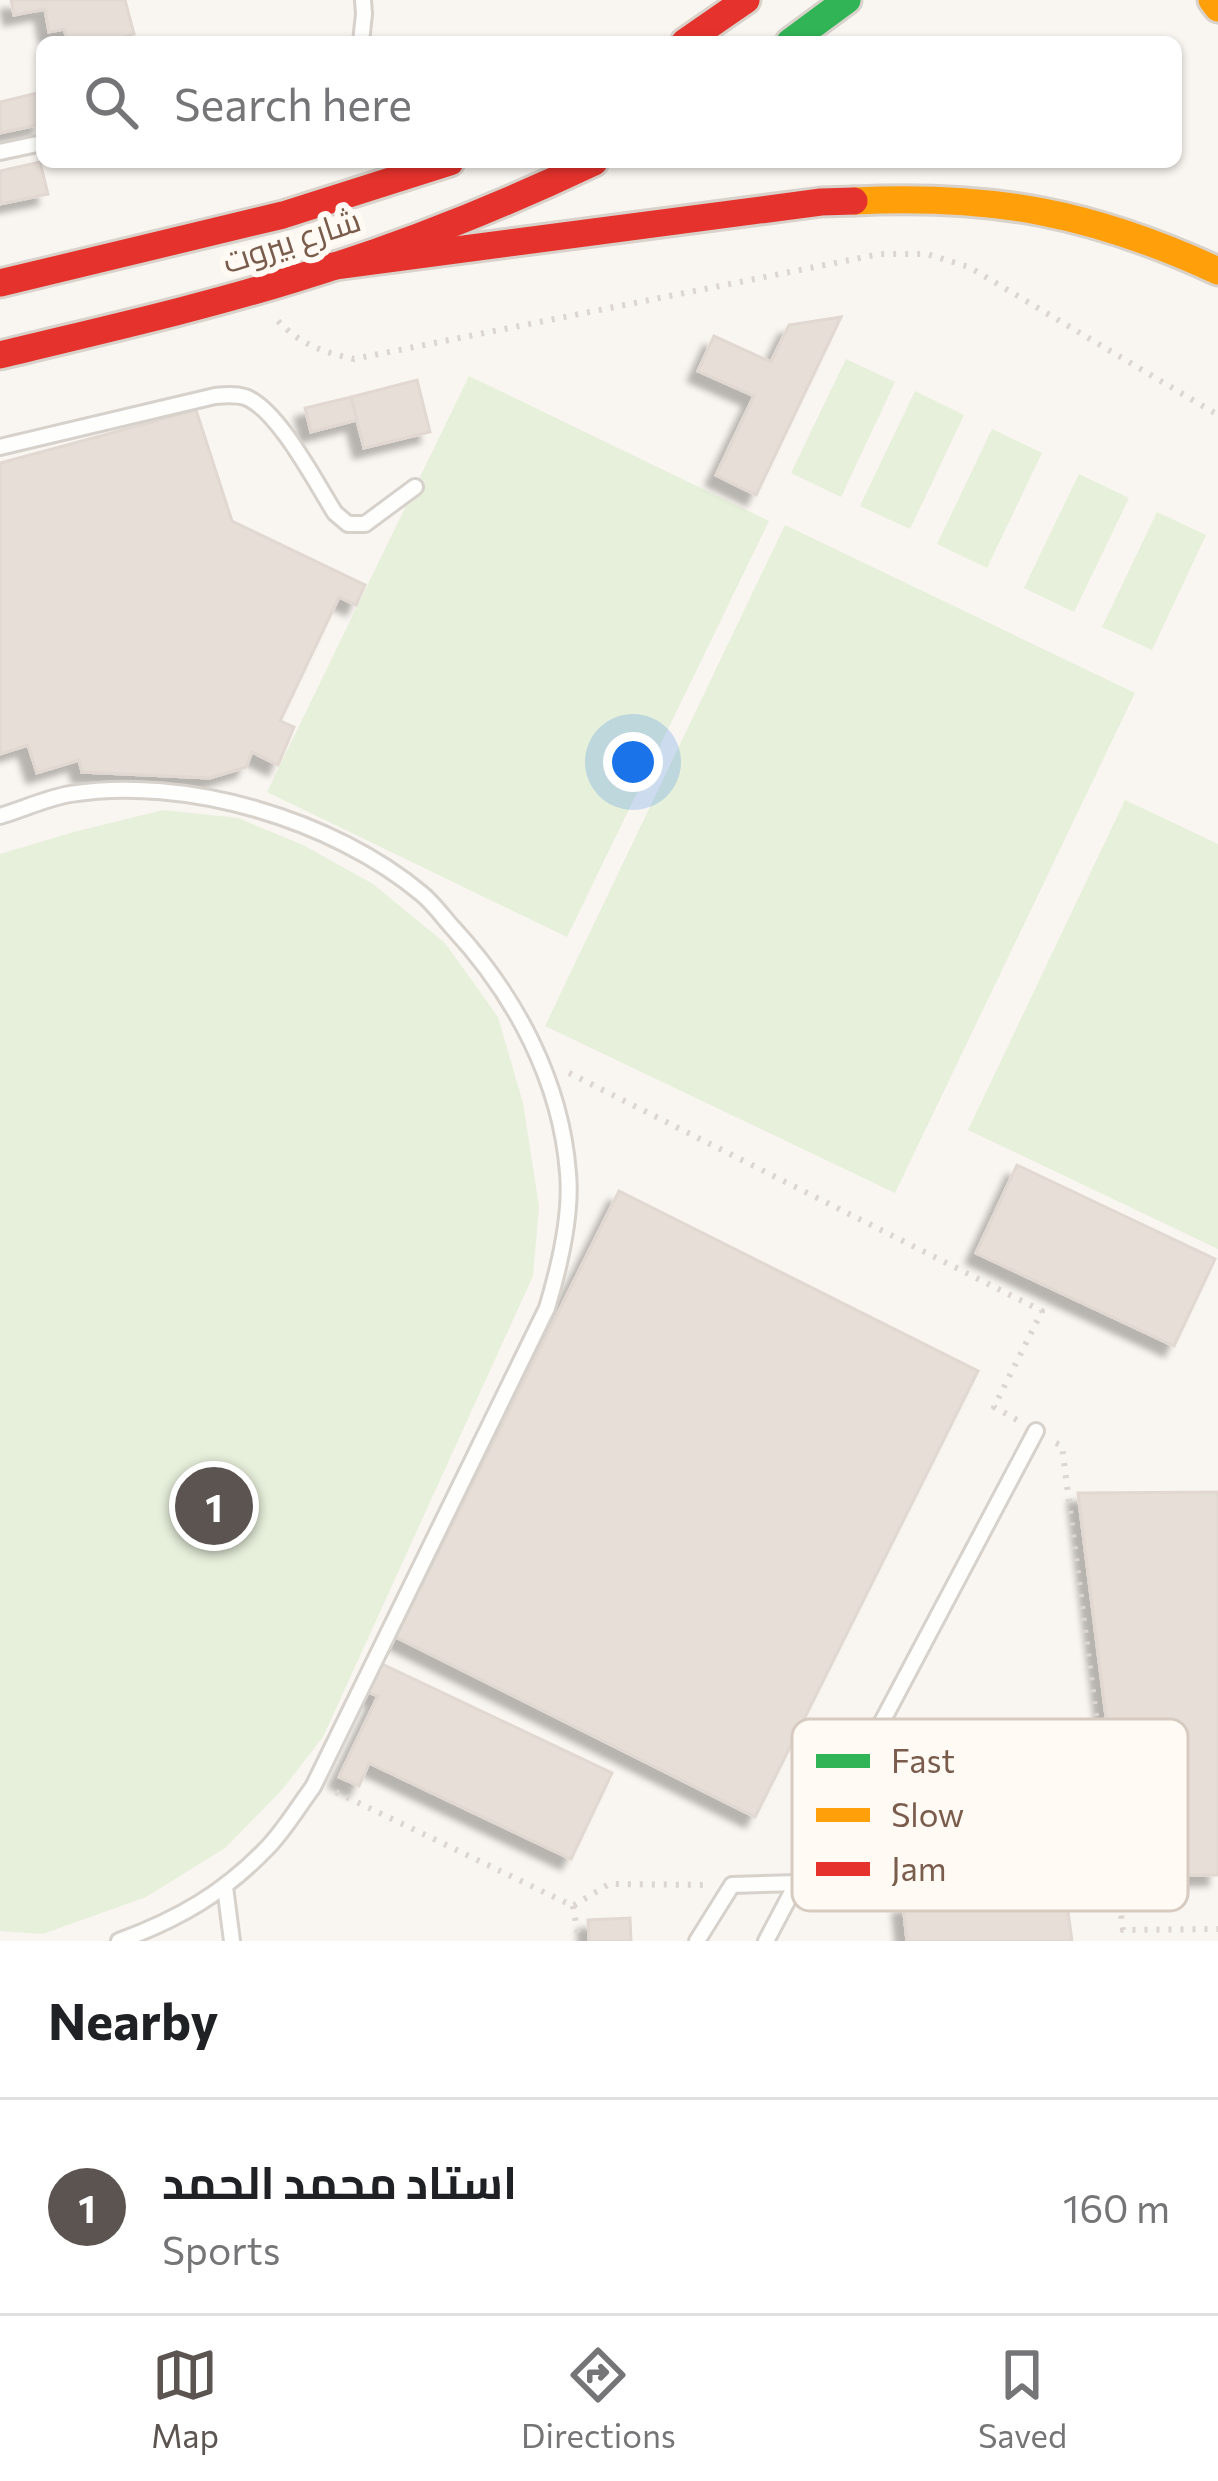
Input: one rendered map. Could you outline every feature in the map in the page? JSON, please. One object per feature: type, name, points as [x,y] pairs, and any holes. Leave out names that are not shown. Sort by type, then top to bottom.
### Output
[{"type":"main road","points":[[694,36],[746,0]]},
{"type":"main road","points":[[798,36],[847,0]]},
{"type":"main road","points":[[1212,0],[1218,8]]},
{"type":"main road","name":"شارع بيروت","points":[[0,283],[301,212],[432,168]]},
{"type":"main road","name":"شارع بيروت","points":[[0,355],[251,292],[495,206],[580,168]]},
{"type":"main road","points":[[327,267],[821,202],[893,198],[1001,203],[1057,212],[1155,242],[1218,271]]},
{"type":"lane","points":[[362,36],[363,0]]},
{"type":"lane","points":[[0,152],[36,144]]},
{"type":"lane","points":[[0,447],[231,395],[246,398],[271,415],[335,513],[348,524],[365,524],[415,487]]},
{"type":"lane","points":[[0,816],[69,794],[157,789],[253,807],[305,825],[362,853],[423,895],[478,955],[520,1020],[539,1058],[559,1118],[569,1176],[561,1260],[547,1308],[315,1781],[271,1844],[226,1887],[168,1923],[119,1941]]},
{"type":"lane","points":[[884,1719],[1036,1431]]},
{"type":"lane","points":[[697,1941],[732,1885],[792,1883]]},
{"type":"lane","points":[[226,1887],[232,1941]]},
{"type":"lane","points":[[766,1941],[792,1894]]},
{"type":"path","points":[[251,292],[289,332],[315,350],[354,359],[880,254],[927,254],[970,267],[1218,416]]},
{"type":"path","points":[[539,1058],[1042,1311],[994,1407],[1062,1446],[1096,1719]]},
{"type":"path","points":[[315,1781],[573,1906]]},
{"type":"path","points":[[573,1906],[610,1884],[732,1885]]},
{"type":"path","points":[[573,1906],[579,1941]]},
{"type":"path","points":[[1121,1911],[1123,1930],[1218,1929]]},
{"type":"green space","points":[[846,359],[895,382],[841,497],[791,473]]},
{"type":"green space","points":[[469,376],[769,521],[567,937],[267,792]]},
{"type":"green space","points":[[915,391],[964,415],[910,529],[860,506]]},
{"type":"green space","points":[[992,429],[1042,453],[987,568],[937,544]]},
{"type":"green space","points":[[1079,474],[1129,498],[1074,612],[1024,588]]},
{"type":"green space","points":[[1157,512],[1206,535],[1152,650],[1102,627]]},
{"type":"green space","points":[[785,525],[1135,693],[895,1193],[545,1026]]},
{"type":"green space","points":[[1125,800],[1218,844],[1218,1249],[968,1130]]},
{"type":"green space","points":[[163,810],[238,818],[303,845],[373,884],[445,943],[498,1017],[523,1103],[539,1206],[533,1276],[323,1737],[281,1791],[225,1848],[146,1897],[43,1934],[0,1931],[0,854]]},
{"type":"building","points":[[11,0],[125,0],[134,34],[66,36],[64,29],[49,32],[45,9],[14,15]]},
{"type":"building","points":[[36,93],[36,125],[0,133],[0,102]]},
{"type":"building","points":[[36,163],[48,194],[0,204],[0,171]]},
{"type":"building","points":[[841,317],[756,495],[716,475],[754,396],[698,371],[714,336],[771,362],[789,325]]},
{"type":"building","points":[[417,380],[430,432],[364,448],[351,397]]},
{"type":"building","points":[[351,397],[357,420],[311,432],[305,408]]},
{"type":"building","points":[[196,410],[232,521],[365,585],[356,605],[339,597],[280,721],[294,727],[278,765],[252,752],[246,767],[210,778],[82,772],[79,760],[37,773],[28,745],[0,754],[0,463]]},
{"type":"building","points":[[1017,1165],[1215,1259],[1174,1346],[976,1253]]},
{"type":"building","points":[[619,1191],[978,1371],[804,1719],[792,1719],[792,1743],[755,1817],[396,1637]]},
{"type":"building","points":[[1218,1492],[1218,1875],[1188,1875],[1188,1719],[1106,1719],[1078,1493]]},
{"type":"building","points":[[380,1663],[612,1773],[571,1859],[369,1763],[359,1786],[339,1777],[378,1696],[366,1691]]},
{"type":"building","points":[[904,1911],[1068,1911],[1072,1941],[907,1941]]},
{"type":"building","points":[[630,1918],[631,1941],[589,1941],[588,1920]]},
{"type":"traffic: fast","points":[[798,36],[847,0]]},
{"type":"traffic: slow","points":[[1212,0],[1218,8]]},
{"type":"traffic: slow","points":[[854,201],[952,201],[1041,212],[1128,235],[1218,271]]},
{"type":"traffic: jam","points":[[694,36],[746,0]]},
{"type":"traffic: jam","points":[[0,283],[283,215],[431,168]]},
{"type":"traffic: jam","points":[[0,355],[184,310],[332,267],[446,226],[581,168]]},
{"type":"traffic: jam","points":[[327,267],[854,201]]},
{"type":"place","name":"استاد محمد الحمد","points":[[214,1506]]}]
